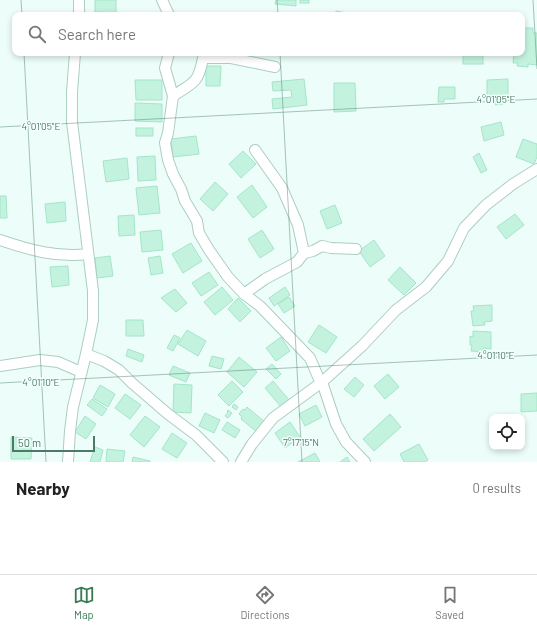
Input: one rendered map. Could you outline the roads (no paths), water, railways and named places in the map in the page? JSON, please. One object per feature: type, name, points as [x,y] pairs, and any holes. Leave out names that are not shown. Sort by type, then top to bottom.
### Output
[{"type":"street","points":[[78,12],[79,0]]},
{"type":"street","points":[[162,0],[168,12]]},
{"type":"street","points":[[68,462],[73,407],[93,320],[93,291],[87,233],[79,188],[72,122],[72,92],[75,56]]},
{"type":"street","points":[[168,56],[165,68],[173,96],[168,133],[165,142],[173,174],[181,189],[185,201],[197,221],[200,233],[208,250],[228,277],[244,294],[260,306],[310,358],[319,379],[322,382],[336,424],[346,442],[365,462]]},
{"type":"street","points":[[173,96],[196,82],[203,58],[231,58],[275,67]]},
{"type":"street","points":[[255,150],[282,188],[298,225],[304,253]]},
{"type":"street","points":[[241,462],[252,444],[273,418],[322,382],[362,346],[396,310],[426,287],[448,261],[464,228],[486,205],[513,184],[537,169]]},
{"type":"street","points":[[0,240],[26,249],[58,255],[76,256],[88,254]]},
{"type":"street","points":[[244,294],[265,279],[297,262],[304,253],[313,251],[322,246],[331,248],[356,249]]},
{"type":"street","points":[[86,354],[104,361],[119,370],[168,414],[196,435],[223,462]]},
{"type":"street","points":[[0,366],[40,360],[58,362],[81,372]]}]
